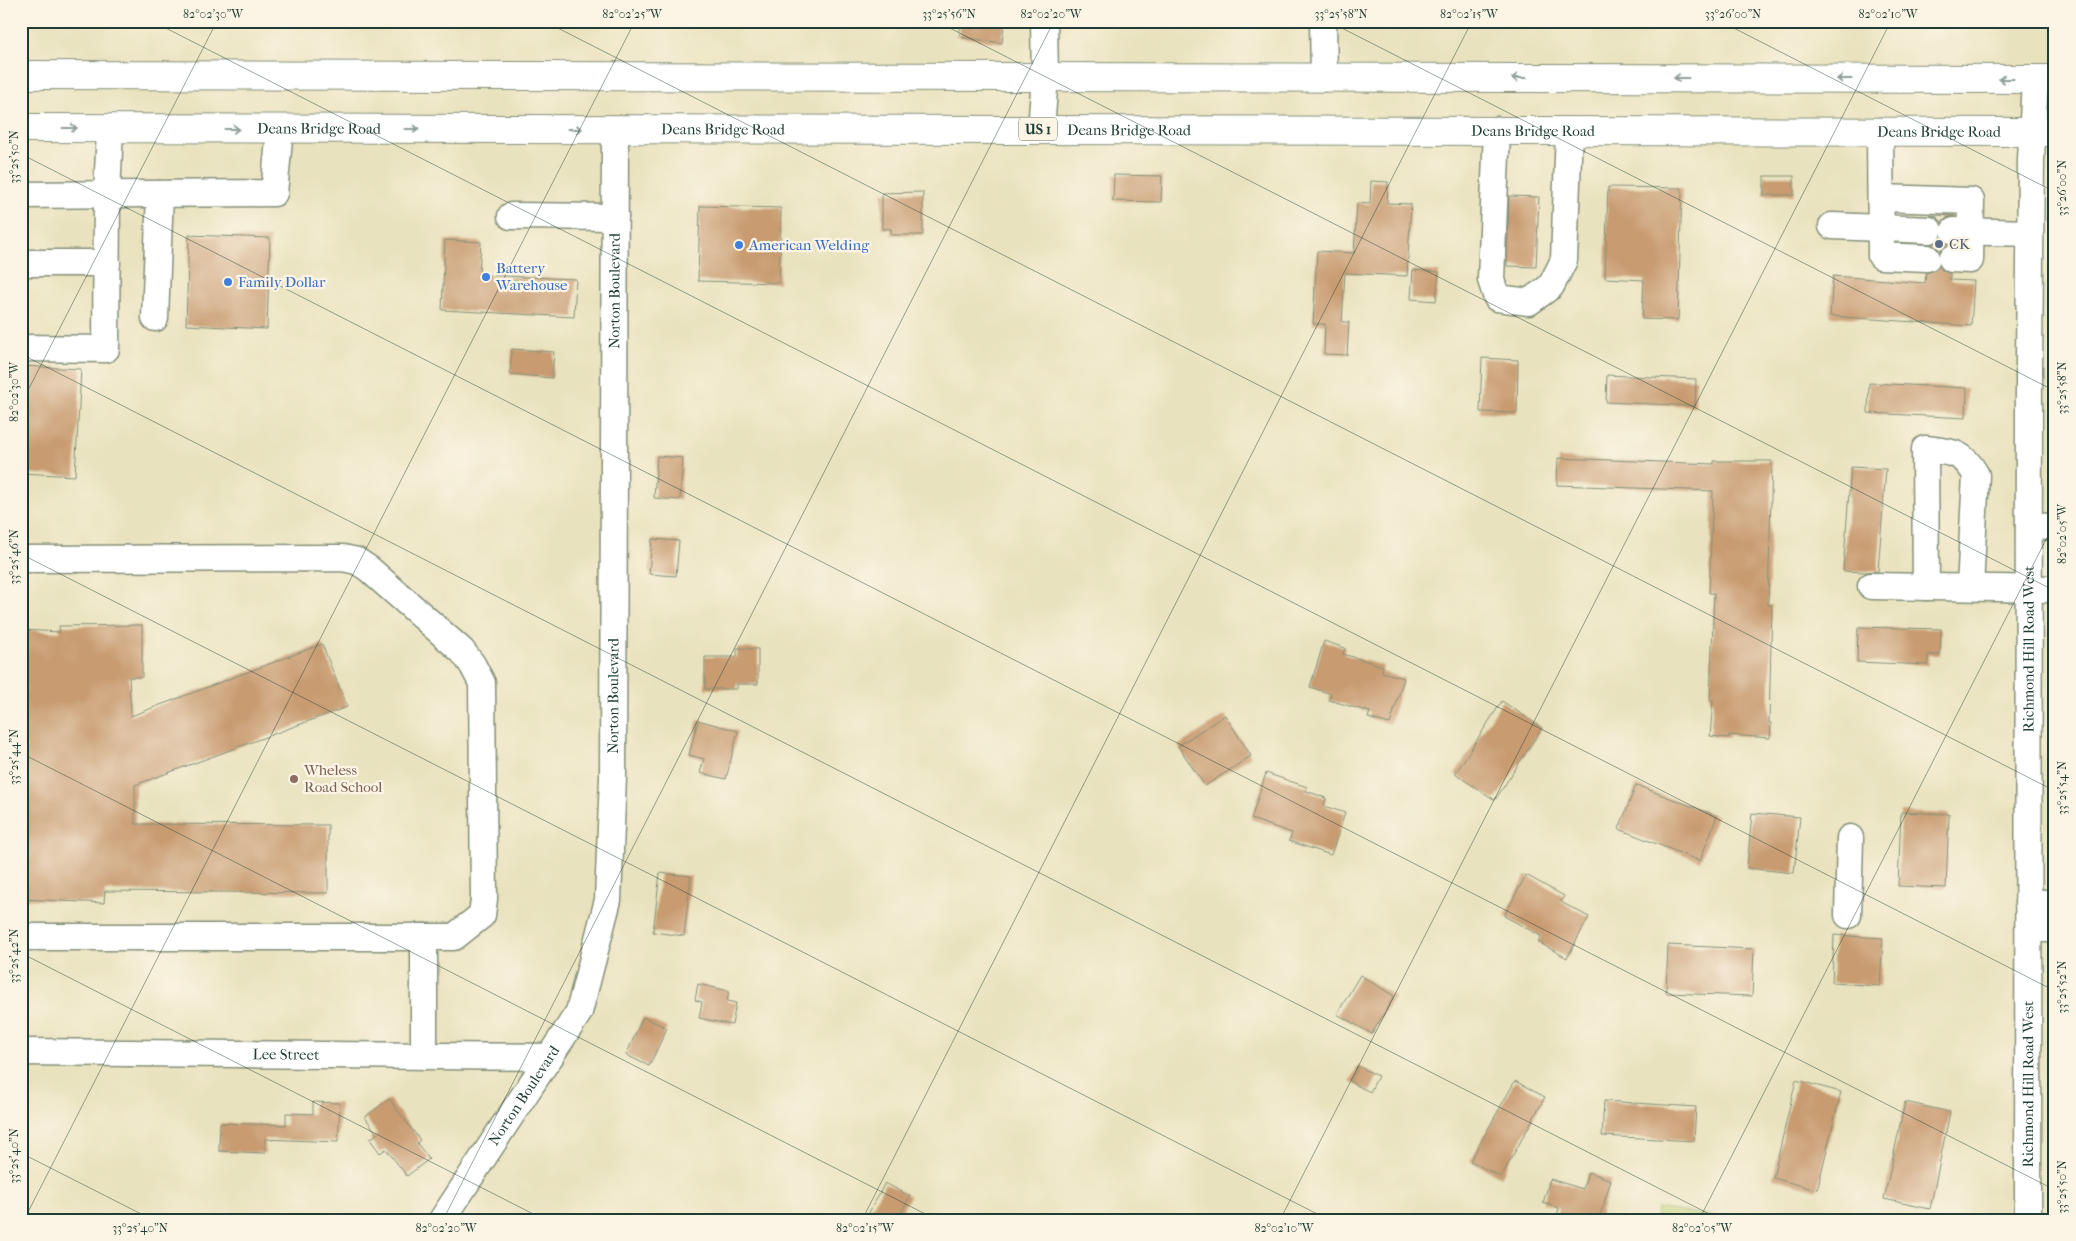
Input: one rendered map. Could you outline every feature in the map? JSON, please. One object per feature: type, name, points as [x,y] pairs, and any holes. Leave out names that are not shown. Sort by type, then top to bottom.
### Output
[{"type":"highway","points":[[21,76],[2045,79]]},
{"type":"highway","name":"Deans Bridge Road","points":[[21,128],[2044,132]]},
{"type":"street","points":[[1041,129],[1045,77],[1044,21]]},
{"type":"street","points":[[1324,21],[1324,78]]},
{"type":"street","name":"Richmond Hill Road West","points":[[2028,1220],[2030,233],[2044,132],[2045,79]]},
{"type":"street","points":[[21,348],[106,349],[107,194],[110,128]]},
{"type":"street","points":[[21,195],[274,193],[280,129]]},
{"type":"street","name":"Norton Boulevard","points":[[442,1220],[579,1012],[608,900],[613,767],[615,129]]},
{"type":"street","points":[[1497,130],[1491,280],[1498,298],[1529,302],[1551,286],[1564,260],[1569,131]]},
{"type":"street","points":[[1880,131],[1881,256],[1970,260],[1951,231]]},
{"type":"street","points":[[156,318],[160,194]]},
{"type":"street","points":[[1882,198],[1971,201],[1951,231]]},
{"type":"street","points":[[511,216],[615,218]]},
{"type":"street","points":[[1832,226],[2030,233]]},
{"type":"street","points":[[21,264],[106,263]]},
{"type":"street","points":[[1926,587],[1926,449],[1956,453],[1970,462],[1976,475],[1970,587]]},
{"type":"street","points":[[2029,526],[2055,527]]},
{"type":"street","points":[[21,560],[343,558],[356,561],[369,568],[462,651],[472,664],[482,683],[483,907],[482,914],[454,937],[21,937]]},
{"type":"street","points":[[1872,586],[2055,589]]},
{"type":"street","points":[[1848,915],[1850,838]]},
{"type":"street","points":[[2028,903],[2055,903]]},
{"type":"street","points":[[2029,929],[2055,929]]},
{"type":"street","points":[[424,937],[424,1056]]},
{"type":"street","name":"Lee Street","points":[[21,1052],[550,1057]]},
{"type":"green space","points":[[1657,1208],[1726,1218],[1726,1220],[1655,1220]]},
{"type":"building","points":[[961,21],[986,21],[1004,24],[1002,43],[959,37]]},
{"type":"building","points":[[1114,175],[1162,176],[1161,202],[1113,201]]},
{"type":"building","points":[[1764,176],[1794,176],[1794,195],[1764,195]]},
{"type":"building","points":[[1371,181],[1388,182],[1387,203],[1411,204],[1407,276],[1345,273],[1342,322],[1349,322],[1347,355],[1324,354],[1325,324],[1313,324],[1317,251],[1354,253],[1357,203],[1370,204]]},
{"type":"building","points":[[1608,187],[1682,188],[1678,320],[1642,319],[1644,280],[1605,278]]},
{"type":"building","points":[[923,192],[923,235],[891,235],[891,229],[882,229],[882,193]]},
{"type":"building","points":[[1509,196],[1539,197],[1536,267],[1507,266]]},
{"type":"building","name":"American Welding","points":[[700,206],[781,208],[779,283],[698,281]]},
{"type":"building","points":[[1930,215],[1955,216],[1947,218],[1942,222],[1937,217]]},
{"type":"building","name":"Family Dollar","points":[[189,235],[270,238],[267,329],[186,325]]},
{"type":"building","points":[[1941,239],[1949,245],[1940,250],[1932,244]]},
{"type":"building","name":"Battery Warehouse","points":[[445,240],[481,242],[479,275],[576,279],[574,317],[442,310]]},
{"type":"building","points":[[1939,267],[1950,274],[1950,280],[1974,281],[1971,326],[1830,316],[1833,276],[1925,283],[1926,273]]},
{"type":"building","points":[[1413,270],[1439,272],[1436,301],[1411,299]]},
{"type":"building","points":[[512,349],[554,352],[552,378],[510,374]]},
{"type":"building","points":[[1482,358],[1518,360],[1517,413],[1480,412]]},
{"type":"building","points":[[21,366],[81,369],[75,476],[21,473]]},
{"type":"building","points":[[1607,375],[1696,379],[1695,406],[1606,402]]},
{"type":"building","points":[[1869,383],[1967,388],[1966,418],[1868,413]]},
{"type":"building","points":[[657,456],[683,458],[680,500],[654,498]]},
{"type":"building","points":[[1558,458],[1714,464],[1714,461],[1772,461],[1768,605],[1772,605],[1770,738],[1729,735],[1729,738],[1710,736],[1713,701],[1710,701],[1714,593],[1709,593],[1713,491],[1557,485]]},
{"type":"building","points":[[1851,467],[1886,469],[1878,571],[1843,571]]},
{"type":"building","points":[[652,539],[679,541],[676,576],[649,574]]},
{"type":"building","points":[[142,625],[142,677],[129,677],[131,716],[322,644],[347,707],[135,785],[135,824],[328,825],[328,893],[105,891],[104,903],[21,899],[21,841],[26,745],[21,745],[21,630],[60,632],[59,626]]},
{"type":"building","points":[[1858,627],[1941,629],[1940,655],[1928,655],[1928,665],[1857,662]]},
{"type":"building","points":[[1324,641],[1345,648],[1343,654],[1383,666],[1382,672],[1404,678],[1390,724],[1368,718],[1370,712],[1329,700],[1331,694],[1310,687]]},
{"type":"building","points":[[737,648],[758,649],[758,684],[737,684],[737,689],[705,689],[705,657],[737,657]]},
{"type":"building","points":[[1502,701],[1542,728],[1495,800],[1455,774]]},
{"type":"building","points":[[1225,715],[1251,756],[1205,786],[1178,746]]},
{"type":"building","points":[[698,720],[738,731],[726,779],[700,773],[704,759],[689,755]]},
{"type":"building","points":[[1266,773],[1307,787],[1306,791],[1326,798],[1324,806],[1345,813],[1331,855],[1289,841],[1292,833],[1251,819]]},
{"type":"building","points":[[1636,785],[1717,816],[1700,861],[1619,829]]},
{"type":"building","points":[[1901,812],[1949,814],[1946,888],[1898,886]]},
{"type":"building","points":[[1752,813],[1800,817],[1794,873],[1747,868]]},
{"type":"building","points":[[660,873],[691,876],[684,936],[653,932]]},
{"type":"building","points":[[1526,875],[1564,896],[1561,902],[1589,917],[1567,958],[1538,942],[1541,936],[1504,916]]},
{"type":"building","points":[[1834,935],[1883,938],[1880,986],[1832,983]]},
{"type":"building","points":[[1668,945],[1754,949],[1752,996],[1666,993]]},
{"type":"building","points":[[1360,975],[1394,996],[1372,1034],[1337,1014]]},
{"type":"building","points":[[698,984],[729,991],[727,1001],[736,1003],[732,1025],[699,1018],[702,1002],[695,1000]]},
{"type":"building","points":[[643,1017],[667,1028],[649,1066],[626,1055]]},
{"type":"building","points":[[1358,1066],[1378,1076],[1370,1092],[1350,1082]]},
{"type":"building","points":[[1796,1080],[1841,1092],[1817,1190],[1773,1178]]},
{"type":"building","points":[[1515,1081],[1545,1097],[1501,1177],[1470,1161]]},
{"type":"building","points":[[389,1099],[420,1140],[417,1143],[429,1159],[407,1176],[386,1149],[380,1153],[370,1139],[377,1134],[365,1117]]},
{"type":"building","points":[[1604,1101],[1696,1107],[1694,1141],[1602,1136]]},
{"type":"building","points":[[313,1102],[340,1103],[338,1142],[265,1139],[265,1153],[219,1151],[220,1123],[286,1125],[286,1113],[313,1114]]},
{"type":"building","points":[[1905,1102],[1950,1112],[1930,1209],[1884,1199]]},
{"type":"building","points":[[1588,1172],[1611,1180],[1599,1220],[1556,1220],[1559,1208],[1543,1203],[1550,1179],[1583,1189]]},
{"type":"building","points":[[885,1183],[910,1196],[897,1220],[865,1220]]},
{"type":"place","name":"CK","points":[[1939,244]]},
{"type":"place","name":"American Welding","points":[[739,245]]},
{"type":"place","name":"Battery Warehouse","points":[[486,277]]},
{"type":"place","name":"Family Dollar","points":[[228,282]]},
{"type":"place","name":"Wheless Road School","points":[[294,779]]}]
